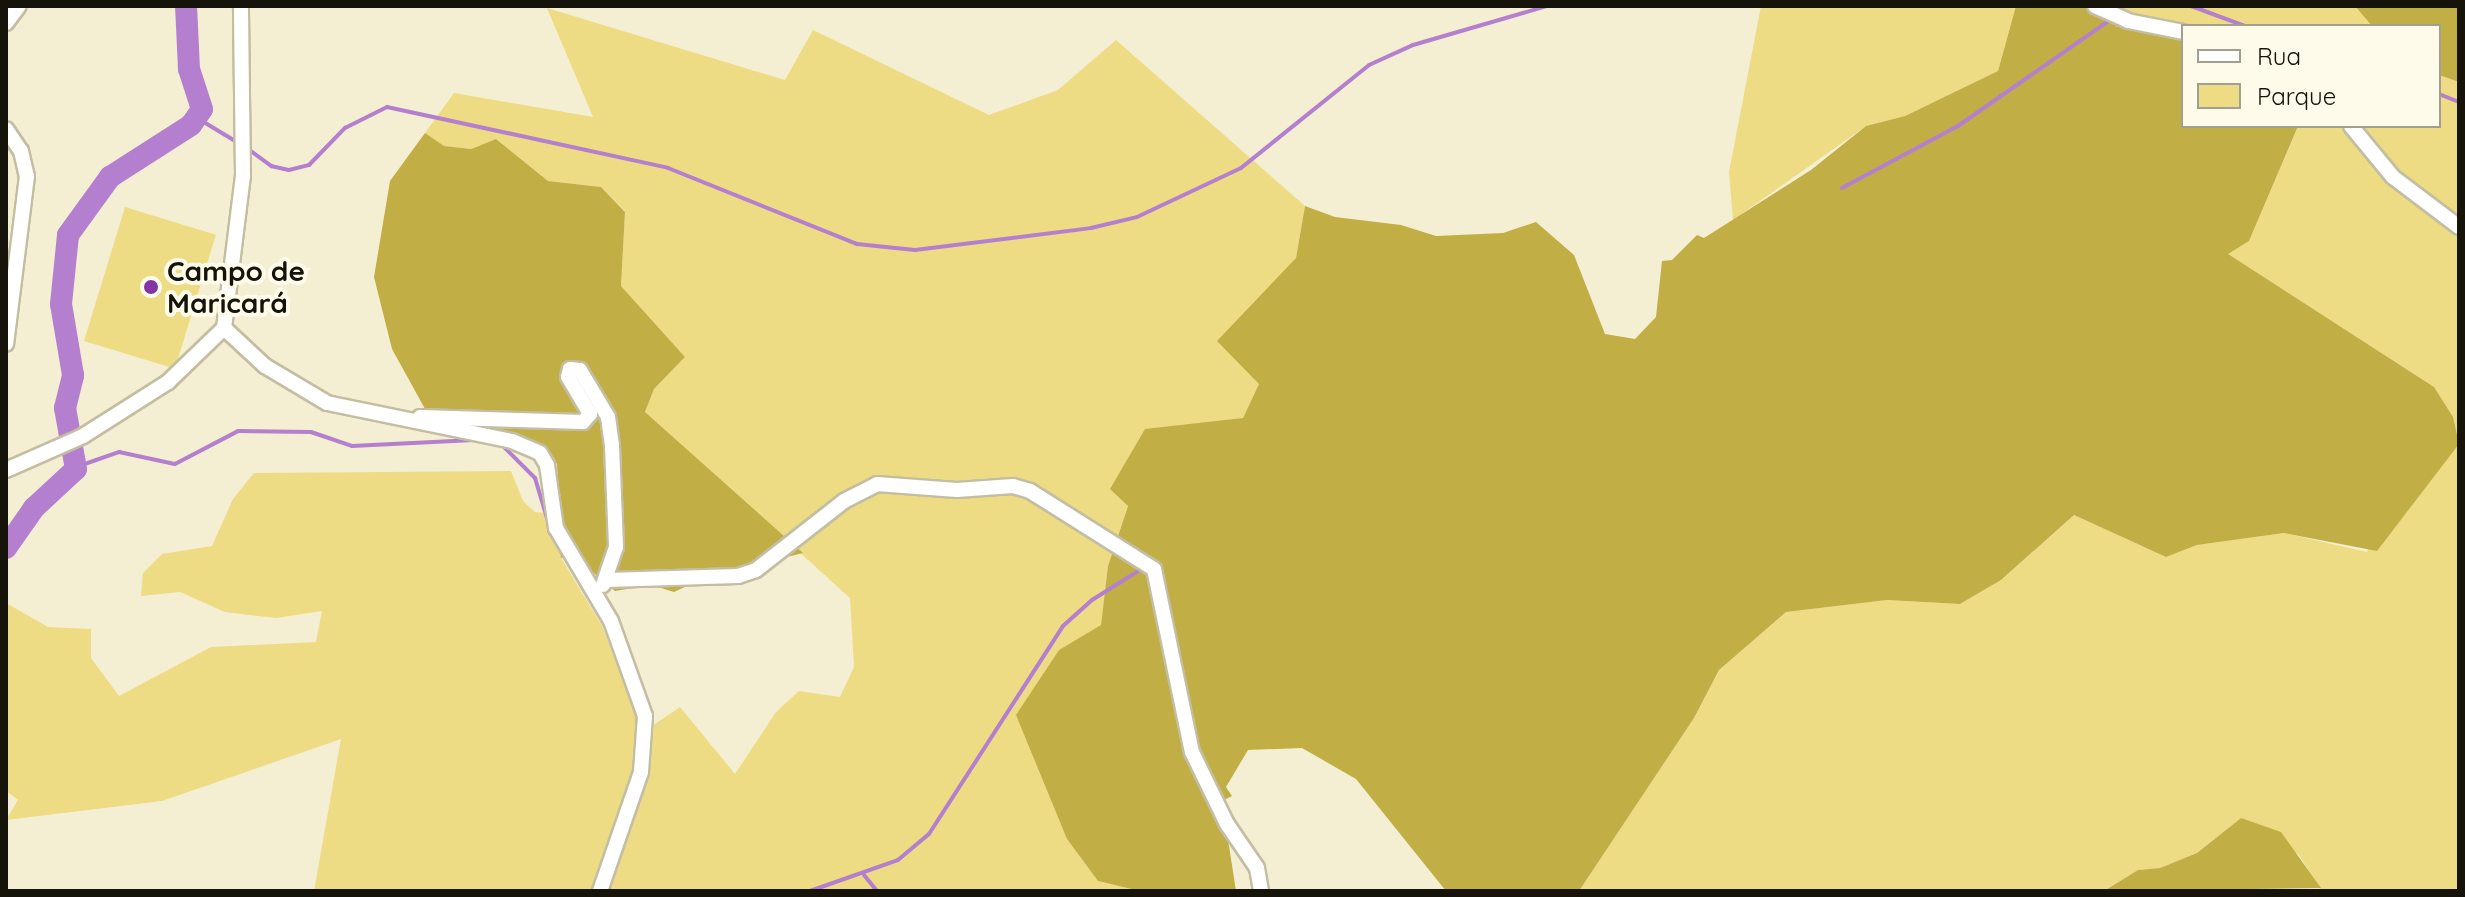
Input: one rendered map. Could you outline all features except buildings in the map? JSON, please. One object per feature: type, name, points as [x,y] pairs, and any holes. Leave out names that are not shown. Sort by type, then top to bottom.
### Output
[{"type":"street","points":[[6,23],[19,6]]},
{"type":"street","points":[[6,468],[51,453],[168,382],[224,328],[239,241],[243,158],[241,6]]},
{"type":"street","points":[[2095,6],[2128,21],[2181,32]]},
{"type":"street","points":[[2353,128],[2393,177],[2459,227]]},
{"type":"street","points":[[6,129],[21,151],[27,176],[6,344]]},
{"type":"street","points":[[224,328],[265,366],[313,396],[512,441],[540,453],[547,465],[556,528],[611,621],[645,716],[646,734],[625,828],[600,891]]},
{"type":"street","points":[[404,418],[450,415],[583,422],[590,414],[568,377],[570,369],[580,370],[608,417],[612,446],[616,547],[607,580],[595,590]]},
{"type":"street","points":[[607,580],[738,576],[756,570],[844,501],[877,484],[957,490],[1013,486],[1030,491],[1154,569],[1192,752],[1213,799],[1257,868],[1261,891]]},
{"type":"green space","points":[[1761,6],[2016,6],[1998,71],[1905,116],[1866,126],[1733,220],[1729,172]]},
{"type":"green space","points":[[2102,6],[2355,6],[2370,24],[2181,24],[2181,41],[2117,27]]},
{"type":"green space","points":[[547,8],[785,80],[813,30],[989,115],[1058,90],[1116,40],[1305,206],[1296,258],[1253,306],[1259,384],[1243,418],[1205,424],[1128,505],[1108,566],[1101,626],[1059,650],[1067,839],[1098,881],[1140,891],[314,891],[341,739],[162,801],[6,820],[18,800],[6,791],[6,603],[48,627],[91,629],[91,658],[119,696],[211,647],[316,642],[322,611],[276,618],[225,612],[180,592],[141,596],[143,573],[162,554],[212,546],[233,499],[254,473],[511,471],[523,501],[535,512],[554,514],[561,558],[602,626],[643,732],[680,707],[735,774],[776,712],[799,691],[840,697],[854,667],[850,598],[645,412],[654,389],[685,357],[621,286],[625,211],[601,187],[548,181],[496,139],[471,149],[443,146],[425,133],[454,93],[593,117]]},
{"type":"green space","points":[[2441,76],[2459,82],[2459,891],[2317,891],[2320,888],[2299,855],[2241,818],[2197,853],[2160,868],[2138,870],[2104,891],[1579,891],[1694,718],[1719,670],[1786,612],[1887,600],[1960,604],[2001,580],[2074,515],[2166,557],[2197,545],[2284,533],[2367,552],[2434,387],[2227,254],[2249,241],[2297,128],[2441,128]]},
{"type":"green space","name":"Campo de Maricará","points":[[125,207],[216,235],[175,369],[84,341]]},
{"type":"shaded area","points":[[2016,6],[2102,6],[2117,27],[2128,23],[2181,40],[2181,128],[2297,128],[2249,241],[2228,254],[2434,387],[2453,417],[2459,444],[2377,551],[2284,533],[2197,545],[2166,557],[2074,515],[2001,580],[1960,604],[1887,600],[1786,612],[1719,670],[1694,718],[1579,891],[1446,891],[1356,779],[1302,748],[1248,750],[1226,787],[1232,796],[1222,801],[1236,891],[1140,891],[1098,881],[1067,839],[1016,715],[1059,650],[1101,625],[1108,566],[1128,506],[1110,489],[1145,429],[1243,418],[1259,384],[1217,341],[1296,258],[1305,206],[1335,217],[1401,225],[1436,236],[1503,233],[1536,222],[1574,255],[1605,334],[1635,339],[1656,317],[1662,261],[1672,260],[1697,235],[1704,238],[1811,170],[1866,126],[1905,116],[1998,71]]},
{"type":"shaded area","points":[[2355,6],[2459,6],[2459,82],[2441,76],[2441,24],[2370,24]]},
{"type":"shaded area","points":[[425,133],[444,146],[471,149],[496,139],[548,181],[601,187],[625,212],[621,286],[685,357],[654,389],[645,412],[803,553],[706,577],[674,592],[651,585],[615,591],[572,555],[561,558],[554,514],[559,502],[557,464],[541,447],[430,418],[392,349],[374,277],[390,181]]},
{"type":"shaded area","points":[[2241,818],[2281,832],[2321,888],[2104,891],[2138,870],[2160,868],[2197,853]]},
{"type":"waterway","points":[[6,548],[34,508],[76,469],[65,408],[73,375],[61,304],[68,235],[110,177],[191,125],[202,109],[189,69],[186,6]]},
{"type":"waterway","points":[[248,149],[271,166],[289,170],[309,165],[345,128],[387,107],[668,168],[857,244],[915,250],[1091,228],[1137,217],[1241,168],[1369,65],[1413,45],[1547,6]]},
{"type":"waterway","points":[[2191,6],[2240,24]]},
{"type":"waterway","points":[[1842,188],[1958,126],[2113,18]]},
{"type":"waterway","points":[[2441,95],[2459,102]]},
{"type":"waterway","points":[[197,118],[237,142]]},
{"type":"waterway","points":[[76,467],[119,452],[175,464],[238,431],[311,432],[352,446],[474,440]]},
{"type":"waterway","points":[[502,445],[535,478],[550,528]]},
{"type":"waterway","points":[[6,543],[8,547]]},
{"type":"waterway","points":[[810,891],[898,860],[929,834],[1063,626],[1092,600],[1143,568]]},
{"type":"waterway","points":[[864,875],[877,891]]},
{"type":"place","name":"Campo de Maricará","points":[[151,287]]}]
